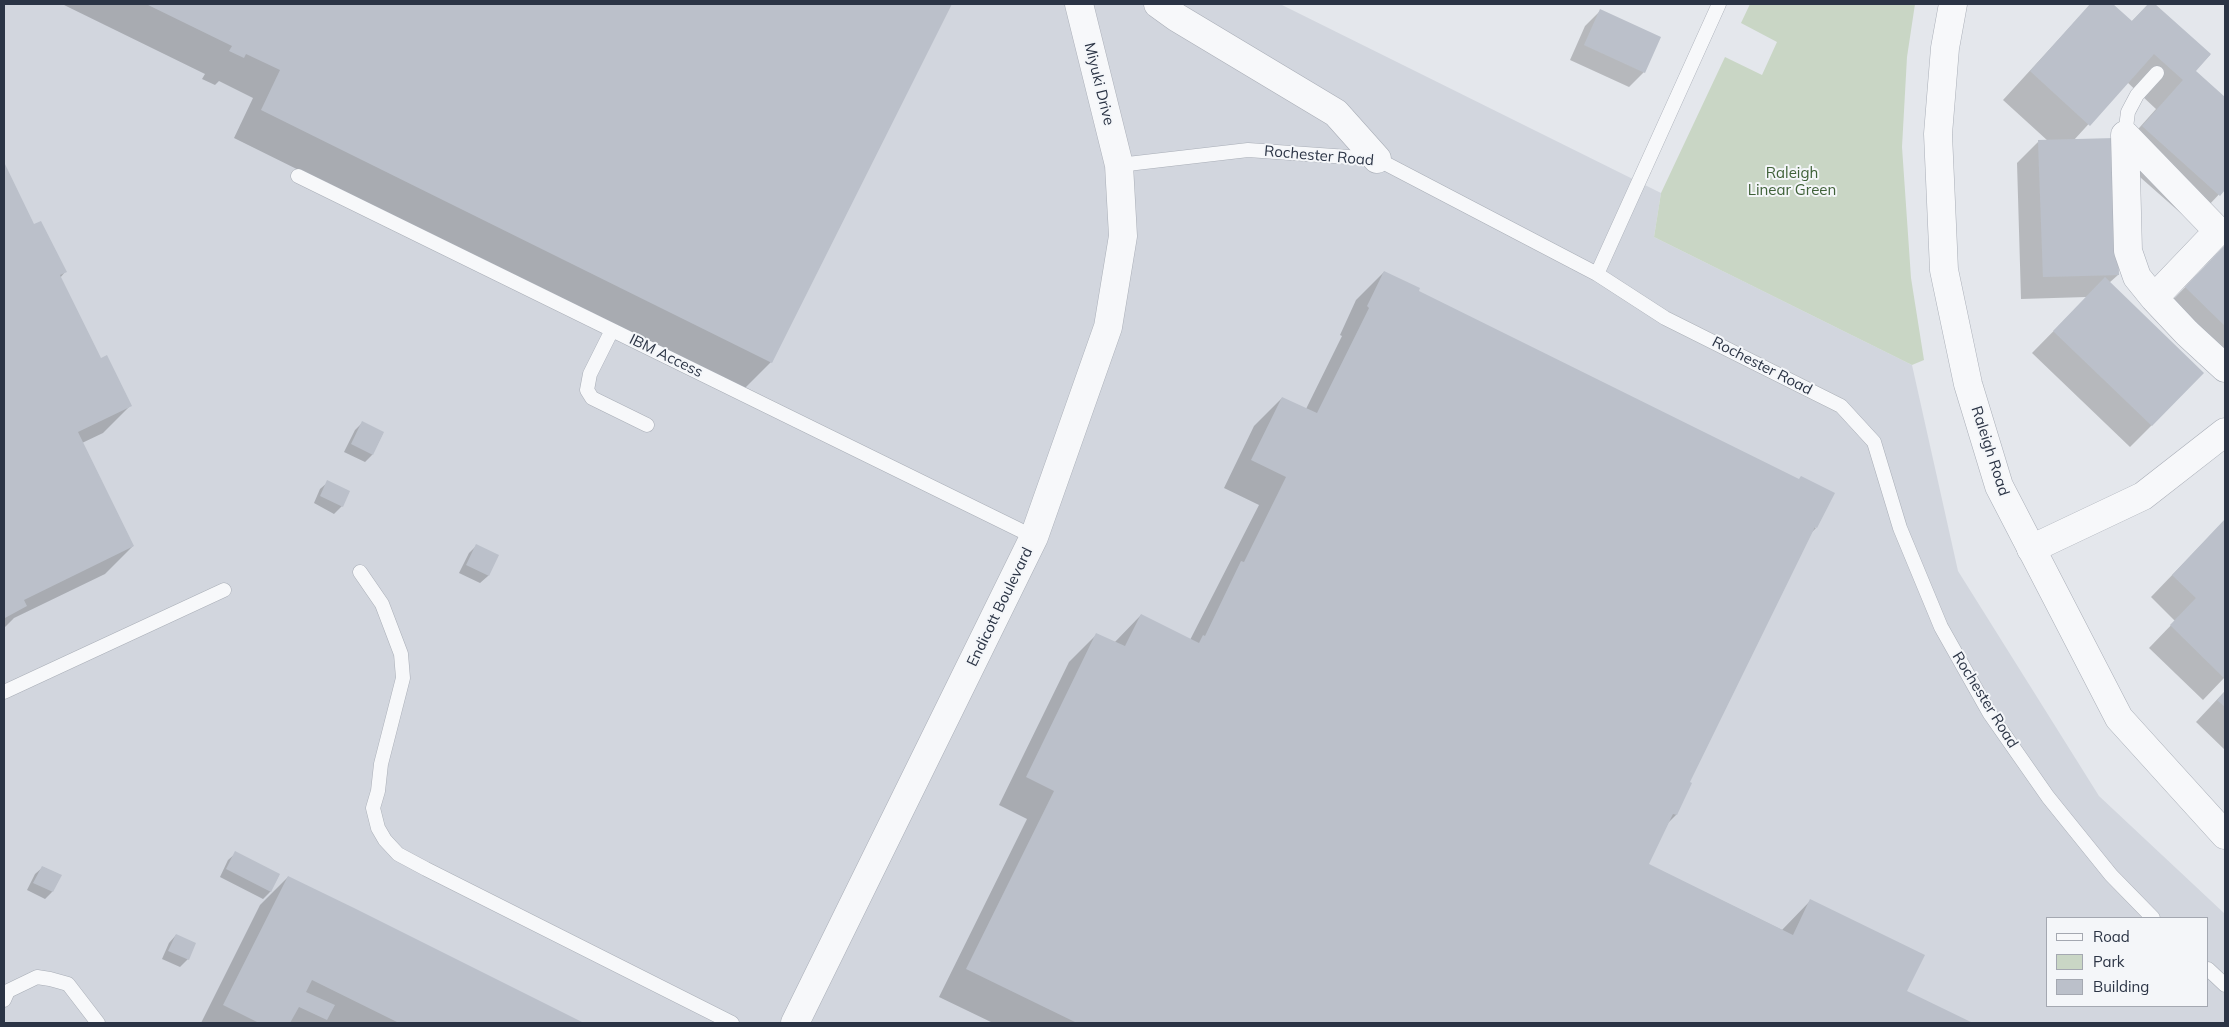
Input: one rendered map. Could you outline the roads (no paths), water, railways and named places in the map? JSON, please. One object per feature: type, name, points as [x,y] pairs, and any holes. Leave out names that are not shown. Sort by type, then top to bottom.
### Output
[{"type":"street","name":"Miyuki Drive","points":[[1079,4],[1119,165]]},
{"type":"street","points":[[1158,4],[1176,17],[1336,113],[1377,159]]},
{"type":"street","name":"Raleigh Road","points":[[1953,4],[1945,48],[1938,134],[1944,270],[1968,384],[1999,486],[2119,718],[2225,835]]},
{"type":"street","points":[[2126,135],[2222,227],[2154,298]]},
{"type":"street","points":[[2126,135],[2128,251],[2137,277],[2187,333],[2225,368]]},
{"type":"street","name":"Endicott Boulevard","points":[[795,1023],[1034,537],[1108,327],[1123,236],[1119,165]]},
{"type":"street","points":[[2031,549],[2144,496],[2225,432]]},
{"type":"lane","points":[[1597,274],[1719,4]]},
{"type":"lane","points":[[2126,135],[2128,112],[2137,95],[2157,73]]},
{"type":"lane","name":"Rochester Road","points":[[1119,165],[1248,150],[1377,159],[1597,274],[1665,318],[1841,406],[1874,442],[1900,528],[1941,627],[1990,714],[2048,797],[2111,875],[2152,917]]},
{"type":"lane","name":"IBM Access","points":[[298,176],[1034,537]]},
{"type":"lane","points":[[612,330],[590,374],[587,390],[592,398],[647,425]]},
{"type":"lane","points":[[360,572],[382,604],[401,654],[403,678],[380,764],[378,791],[373,808],[378,828],[385,840],[398,854],[732,1023]]},
{"type":"lane","points":[[4,692],[224,590]]},
{"type":"lane","points":[[2209,970],[2225,985]]},
{"type":"lane","points":[[4,1000],[8,991],[38,977],[50,979],[68,984],[98,1023]]},
{"type":"park label","name":"Raleigh Linear Green","points":[[1792,182]]}]
